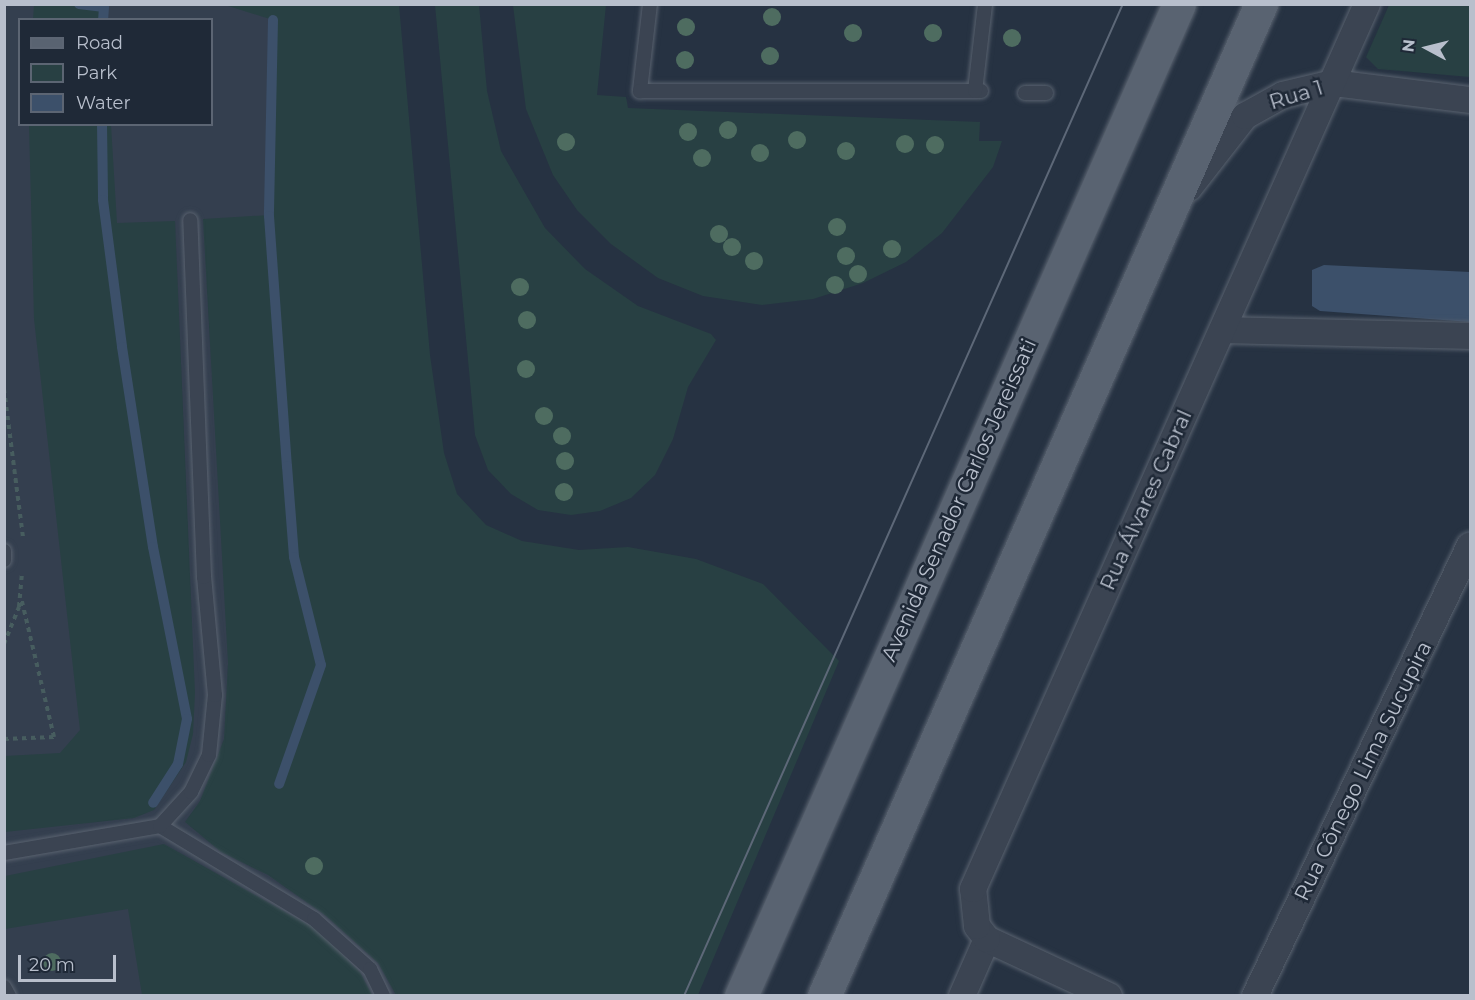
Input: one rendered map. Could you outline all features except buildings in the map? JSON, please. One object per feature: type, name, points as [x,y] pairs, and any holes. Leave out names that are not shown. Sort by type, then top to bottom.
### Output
[{"type":"main road","name":"Avenida Senador Carlos Jereissati","points":[[741,996],[1179,4]]},
{"type":"main road","points":[[824,996],[1261,4]]},
{"type":"street","name":"Rua Álvares Cabral","points":[[987,939],[977,926],[973,907],[973,889],[981,866],[1223,330],[1367,4]]},
{"type":"street","name":"Rua 1","points":[[1170,212],[1245,116],[1283,95],[1333,83],[1470,100]]},
{"type":"street","points":[[1223,330],[1470,336]]},
{"type":"street","name":"Rua Cônego Lima Sucupira","points":[[1255,996],[1470,546]]},
{"type":"street","points":[[962,996],[987,939],[1110,996]]},
{"type":"lane","points":[[650,4],[640,91],[978,91],[986,4]]},
{"type":"lane","points":[[1025,93],[1046,93]]},
{"type":"lane","points":[[4,853],[160,826],[191,792],[209,755],[215,695],[204,577],[190,220]]},
{"type":"lane","points":[[4,551],[4,560]]},
{"type":"lane","points":[[160,826],[314,919],[370,969],[383,996]]},
{"type":"lane","points":[[4,987],[9,996]]},
{"type":"path","points":[[4,389],[24,550]]},
{"type":"path","points":[[4,644],[19,607],[22,571]]},
{"type":"path","points":[[4,739],[54,737],[20,593]]},
{"type":"shaded area","points":[[5,5],[333,5],[503,995],[5,996]]},
{"type":"green space","points":[[34,4],[115,5],[104,7],[105,18],[33,18]]},
{"type":"green space","points":[[225,5],[399,5],[430,355],[444,453],[457,494],[486,525],[522,541],[579,550],[628,547],[696,559],[763,584],[839,661],[698,995],[396,995],[378,963],[326,916],[268,875],[221,852],[185,822],[200,801],[224,739],[228,663],[203,219],[269,215],[273,20]]},
{"type":"green space","points":[[435,5],[479,5],[487,91],[501,151],[545,228],[585,269],[638,306],[711,334],[716,340],[688,387],[673,439],[655,475],[631,498],[600,511],[571,515],[538,510],[511,494],[488,470],[475,435]]},
{"type":"green space","points":[[513,5],[606,5],[597,95],[626,97],[628,108],[980,122],[979,141],[1002,141],[993,167],[942,233],[906,262],[863,283],[813,299],[762,305],[703,296],[658,278],[611,244],[577,210],[553,175],[526,109]]},
{"type":"green space","points":[[1389,5],[1470,5],[1470,77],[1378,69],[1366,57]]},
{"type":"green space","points":[[29,126],[111,126],[117,223],[175,221],[195,693],[193,734],[186,762],[154,810],[134,818],[5,832],[5,756],[60,753],[80,730],[34,319]]},
{"type":"green space","points":[[164,844],[318,930],[360,972],[372,995],[142,995],[128,909],[5,929],[5,876]]},
{"type":"water","points":[[1324,265],[1470,272],[1470,322],[1320,311],[1312,306],[1312,270]]},
{"type":"waterway","points":[[79,4],[104,7],[103,18]]},
{"type":"waterway","points":[[273,20],[269,216],[287,466],[294,557],[321,665],[279,784]]},
{"type":"waterway","points":[[102,126],[103,200],[122,347],[153,547],[187,719],[178,764],[153,803]]},
{"type":"tram line","points":[[684,996],[1123,4]]}]
